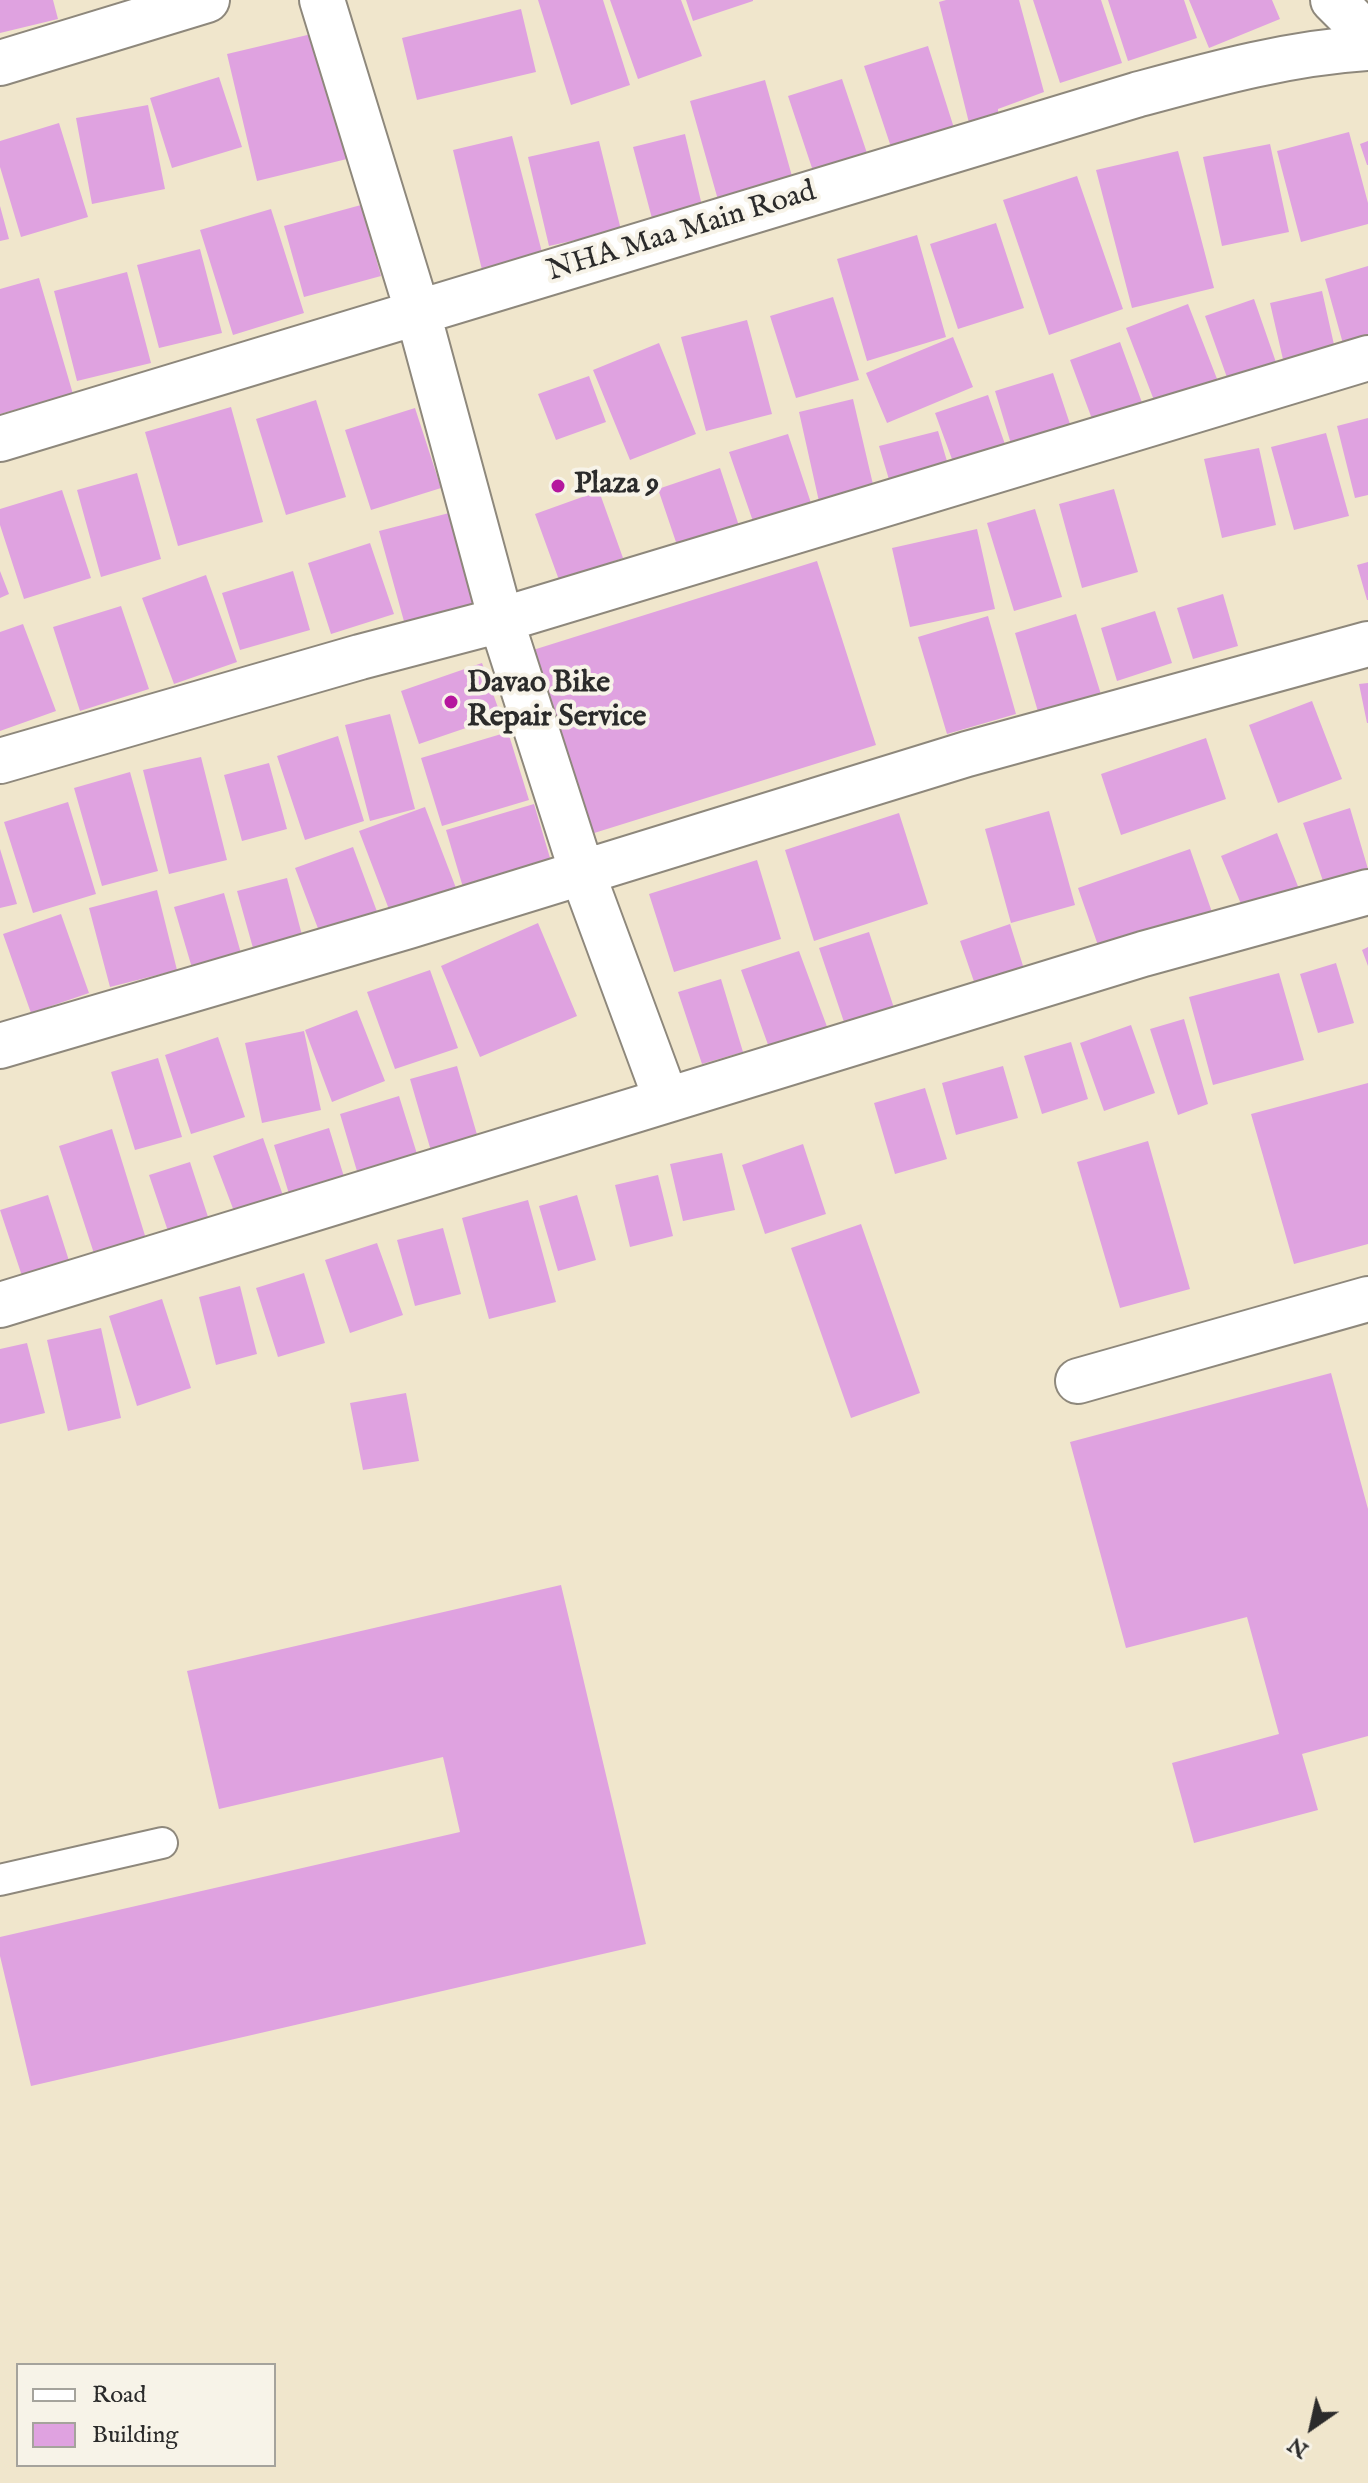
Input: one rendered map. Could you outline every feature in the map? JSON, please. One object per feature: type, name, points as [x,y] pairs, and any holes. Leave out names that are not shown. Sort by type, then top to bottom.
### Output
[{"type":"street","points":[[0,63],[207,0]]},
{"type":"street","points":[[322,0],[418,313],[501,620],[582,872],[666,1099]]},
{"type":"street","points":[[1333,0],[1368,35]]},
{"type":"street","name":"NHA Maa Main Road","points":[[0,439],[1136,95],[1233,69],[1320,51],[1368,48]]},
{"type":"street","points":[[0,761],[360,657],[501,620],[1368,358]]},
{"type":"street","points":[[0,1046],[967,754],[1368,644]]},
{"type":"street","points":[[0,1305],[1143,954],[1368,892]]},
{"type":"street","points":[[1078,1381],[1368,1299]]},
{"type":"lane","points":[[0,1880],[162,1843]]},
{"type":"building","points":[[0,0],[53,0],[58,19],[0,33]]},
{"type":"building","points":[[538,0],[603,0],[630,85],[571,105]]},
{"type":"building","points":[[610,0],[681,0],[702,56],[638,79]]},
{"type":"building","points":[[686,0],[753,0],[753,1],[693,21]]},
{"type":"building","points":[[1019,0],[1044,92],[998,109],[998,130],[972,135],[939,2]]},
{"type":"building","points":[[1033,0],[1101,0],[1122,63],[1060,83]]},
{"type":"building","points":[[1108,0],[1184,0],[1197,38],[1128,61]]},
{"type":"building","points":[[1189,0],[1272,0],[1280,19],[1209,48]]},
{"type":"building","points":[[521,9],[536,72],[417,100],[402,38]]},
{"type":"building","points":[[320,32],[351,158],[257,181],[227,54]]},
{"type":"building","points":[[928,46],[954,128],[891,147],[864,66]]},
{"type":"building","points":[[219,77],[242,147],[172,168],[150,98]]},
{"type":"building","points":[[842,79],[871,165],[817,183],[788,96]]},
{"type":"building","points":[[765,80],[797,194],[722,214],[690,101]]},
{"type":"building","points":[[148,105],[165,189],[92,204],[76,118]]},
{"type":"building","points":[[59,123],[88,217],[21,237],[0,167],[0,141]]},
{"type":"building","points":[[1349,132],[1368,203],[1368,224],[1301,242],[1277,151]]},
{"type":"building","points":[[685,134],[704,214],[654,226],[633,147]]},
{"type":"building","points":[[512,136],[544,260],[483,274],[453,150]]},
{"type":"building","points":[[599,141],[621,230],[549,246],[528,157]]},
{"type":"building","points":[[1368,141],[1368,165],[1367,165],[1360,144]]},
{"type":"building","points":[[1270,144],[1289,232],[1222,246],[1203,157]]},
{"type":"building","points":[[1178,151],[1214,288],[1132,308],[1096,170]]},
{"type":"building","points":[[1077,176],[1123,309],[1049,335],[1003,200]]},
{"type":"building","points":[[361,205],[381,276],[304,297],[284,226]]},
{"type":"building","points":[[0,206],[9,239],[0,241]]},
{"type":"building","points":[[271,209],[304,313],[233,335],[200,230]]},
{"type":"building","points":[[996,223],[1024,308],[958,329],[930,244]]},
{"type":"building","points":[[917,235],[946,337],[867,361],[837,259]]},
{"type":"building","points":[[200,249],[222,333],[159,348],[137,265]]},
{"type":"building","points":[[1368,266],[1368,352],[1347,358],[1325,279]]},
{"type":"building","points":[[127,272],[151,363],[77,381],[54,291]]},
{"type":"building","points":[[39,278],[73,394],[0,414],[0,289]]},
{"type":"building","points":[[1322,291],[1337,358],[1285,368],[1270,303]]},
{"type":"building","points":[[833,297],[859,380],[796,398],[770,316]]},
{"type":"building","points":[[1254,299],[1278,368],[1229,383],[1205,316]]},
{"type":"building","points":[[1188,304],[1219,384],[1157,408],[1126,328]]},
{"type":"building","points":[[747,320],[772,414],[706,431],[681,337]]},
{"type":"building","points":[[953,337],[973,387],[887,423],[866,373]]},
{"type":"building","points":[[1120,342],[1144,408],[1095,427],[1070,360]]},
{"type":"building","points":[[659,343],[696,434],[630,460],[593,370]]},
{"type":"building","points":[[1053,373],[1071,427],[1012,447],[995,391]]},
{"type":"building","points":[[589,376],[606,422],[556,440],[538,394]]},
{"type":"building","points":[[988,395],[1008,453],[956,470],[935,413]]},
{"type":"building","points":[[853,399],[875,493],[820,506],[799,412]]},
{"type":"building","points":[[316,400],[346,497],[286,515],[256,419]]},
{"type":"building","points":[[231,407],[263,522],[178,546],[145,432]]},
{"type":"building","points":[[415,408],[441,488],[371,510],[345,430]]},
{"type":"building","points":[[1368,418],[1368,495],[1355,498],[1337,426]]},
{"type":"building","points":[[938,431],[952,478],[893,493],[879,446]]},
{"type":"building","points":[[1326,433],[1349,516],[1294,530],[1271,447]]},
{"type":"building","points":[[788,434],[814,512],[756,530],[729,452]]},
{"type":"building","points":[[1259,448],[1276,525],[1222,538],[1204,459]]},
{"type":"building","points":[[720,468],[740,529],[679,551],[658,489]]},
{"type":"building","points":[[137,473],[161,559],[101,577],[77,490]]},
{"type":"building","points":[[1114,489],[1138,572],[1082,588],[1059,504]]},
{"type":"building","points":[[62,490],[91,578],[24,599],[0,525],[0,509]]},
{"type":"building","points":[[599,491],[623,558],[559,580],[535,514]]},
{"type":"building","points":[[1035,509],[1062,597],[1014,611],[987,523]]},
{"type":"building","points":[[457,511],[481,605],[405,625],[379,531]]},
{"type":"building","points":[[977,529],[995,609],[910,627],[892,548]]},
{"type":"building","points":[[370,543],[394,614],[331,634],[308,563]]},
{"type":"building","points":[[817,561],[876,745],[591,834],[533,650]]},
{"type":"building","points":[[1368,562],[1368,600],[1367,600],[1357,565]]},
{"type":"building","points":[[0,571],[9,594],[0,598]]},
{"type":"building","points":[[293,571],[310,630],[240,650],[222,593]]},
{"type":"building","points":[[206,575],[237,662],[174,684],[142,598]]},
{"type":"building","points":[[1223,594],[1238,646],[1193,659],[1177,608]]},
{"type":"building","points":[[121,606],[149,689],[80,711],[53,627]]},
{"type":"building","points":[[1155,611],[1172,663],[1117,681],[1101,628]]},
{"type":"building","points":[[1076,614],[1104,704],[1041,722],[1015,633]]},
{"type":"building","points":[[988,616],[1016,714],[947,734],[918,637]]},
{"type":"building","points":[[23,624],[56,711],[0,731],[0,632]]},
{"type":"building","points":[[482,663],[501,716],[419,744],[401,691]]},
{"type":"building","points":[[1368,683],[1368,723],[1367,723],[1359,684]]},
{"type":"building","points":[[1312,701],[1342,779],[1278,803],[1249,725]]},
{"type":"building","points":[[390,714],[415,809],[370,821],[345,725]]},
{"type":"building","points":[[508,732],[529,800],[442,826],[421,758]]},
{"type":"building","points":[[338,736],[364,821],[305,840],[277,756]]},
{"type":"building","points":[[1206,738],[1226,799],[1121,835],[1101,774]]},
{"type":"building","points":[[201,757],[227,860],[169,874],[143,770]]},
{"type":"building","points":[[269,763],[287,829],[242,841],[224,775]]},
{"type":"building","points":[[130,772],[158,871],[102,886],[74,788]]},
{"type":"building","points":[[68,802],[96,894],[33,913],[4,822]]},
{"type":"building","points":[[534,804],[553,868],[465,894],[446,830]]},
{"type":"building","points":[[425,807],[456,888],[390,912],[359,831]]},
{"type":"building","points":[[1350,808],[1368,869],[1324,884],[1303,823]]},
{"type":"building","points":[[1049,811],[1075,905],[1011,923],[985,829]]},
{"type":"building","points":[[899,813],[928,904],[814,941],[785,850]]},
{"type":"building","points":[[1277,833],[1301,894],[1246,916],[1221,856]]},
{"type":"building","points":[[353,847],[379,917],[322,939],[295,868]]},
{"type":"building","points":[[0,849],[17,904],[0,908]]},
{"type":"building","points":[[1190,849],[1213,915],[1101,954],[1078,888]]},
{"type":"building","points":[[757,860],[781,939],[674,972],[649,894]]},
{"type":"building","points":[[287,878],[302,935],[253,948],[237,891]]},
{"type":"building","points":[[157,890],[177,970],[110,987],[89,908]]},
{"type":"building","points":[[224,893],[244,964],[195,978],[174,907]]},
{"type":"building","points":[[61,914],[89,993],[31,1013],[3,934]]},
{"type":"building","points":[[538,923],[577,1016],[480,1057],[441,966]]},
{"type":"building","points":[[1010,924],[1028,982],[980,999],[960,941]]},
{"type":"building","points":[[869,932],[894,1008],[845,1025],[819,948]]},
{"type":"building","points":[[1368,947],[1368,966],[1362,950]]},
{"type":"building","points":[[799,951],[829,1032],[771,1053],[741,970]]},
{"type":"building","points":[[1336,963],[1354,1023],[1318,1033],[1300,974]]},
{"type":"building","points":[[430,970],[458,1048],[395,1069],[367,992]]},
{"type":"building","points":[[1279,973],[1304,1060],[1213,1085],[1189,997]]},
{"type":"building","points":[[721,979],[743,1052],[702,1064],[678,992]]},
{"type":"building","points":[[357,1010],[385,1081],[332,1102],[305,1030]]},
{"type":"building","points":[[1184,1019],[1208,1104],[1178,1115],[1150,1029]]},
{"type":"building","points":[[1131,1025],[1155,1093],[1104,1111],[1080,1043]]},
{"type":"building","points":[[304,1031],[321,1110],[262,1123],[245,1043]]},
{"type":"building","points":[[218,1037],[245,1117],[191,1134],[165,1055]]},
{"type":"building","points":[[1071,1042],[1088,1099],[1042,1114],[1024,1056]]},
{"type":"building","points":[[158,1058],[182,1137],[135,1150],[111,1072]]},
{"type":"building","points":[[457,1066],[478,1138],[431,1151],[410,1079]]},
{"type":"building","points":[[1003,1066],[1018,1118],[956,1135],[942,1083]]},
{"type":"building","points":[[1368,1083],[1368,1244],[1294,1264],[1251,1114]]},
{"type":"building","points":[[925,1088],[947,1159],[895,1174],[874,1103]]},
{"type":"building","points":[[399,1096],[422,1170],[362,1188],[340,1114]]},
{"type":"building","points":[[329,1128],[349,1193],[294,1210],[274,1145]]},
{"type":"building","points":[[112,1129],[151,1255],[100,1272],[59,1146]]},
{"type":"building","points":[[263,1138],[288,1210],[240,1227],[213,1156]]},
{"type":"building","points":[[1148,1141],[1190,1289],[1120,1308],[1077,1162]]},
{"type":"building","points":[[803,1144],[826,1214],[765,1234],[742,1165]]},
{"type":"building","points":[[722,1153],[735,1210],[683,1221],[670,1164]]},
{"type":"building","points":[[190,1162],[211,1226],[171,1240],[149,1175]]},
{"type":"building","points":[[658,1175],[673,1236],[630,1247],[615,1185]]},
{"type":"building","points":[[48,1195],[71,1267],[24,1282],[0,1210]]},
{"type":"building","points":[[577,1195],[596,1260],[558,1271],[539,1206]]},
{"type":"building","points":[[528,1200],[556,1302],[489,1319],[462,1218]]},
{"type":"building","points":[[861,1224],[920,1393],[851,1418],[791,1248]]},
{"type":"building","points":[[443,1228],[461,1294],[415,1306],[397,1240]]},
{"type":"building","points":[[377,1243],[403,1315],[350,1333],[325,1260]]},
{"type":"building","points":[[304,1273],[325,1343],[278,1357],[256,1288]]},
{"type":"building","points":[[240,1286],[257,1354],[216,1365],[199,1297]]},
{"type":"building","points":[[162,1299],[191,1388],[137,1406],[109,1316]]},
{"type":"building","points":[[101,1328],[121,1418],[68,1431],[47,1340]]},
{"type":"building","points":[[27,1343],[45,1413],[0,1424],[0,1349]]},
{"type":"building","points":[[1331,1373],[1368,1509],[1368,1736],[1302,1754],[1318,1810],[1194,1843],[1172,1763],[1279,1734],[1247,1617],[1126,1648],[1070,1442]]},
{"type":"building","points":[[406,1393],[419,1461],[363,1470],[350,1403]]},
{"type":"building","points":[[561,1585],[646,1944],[31,2086],[0,1956],[0,1937],[460,1832],[443,1757],[219,1809],[187,1671]]},
{"type":"place","name":"Plaza 9","points":[[558,486]]},
{"type":"place","name":"Davao Bike Repair Service","points":[[451,702]]}]
